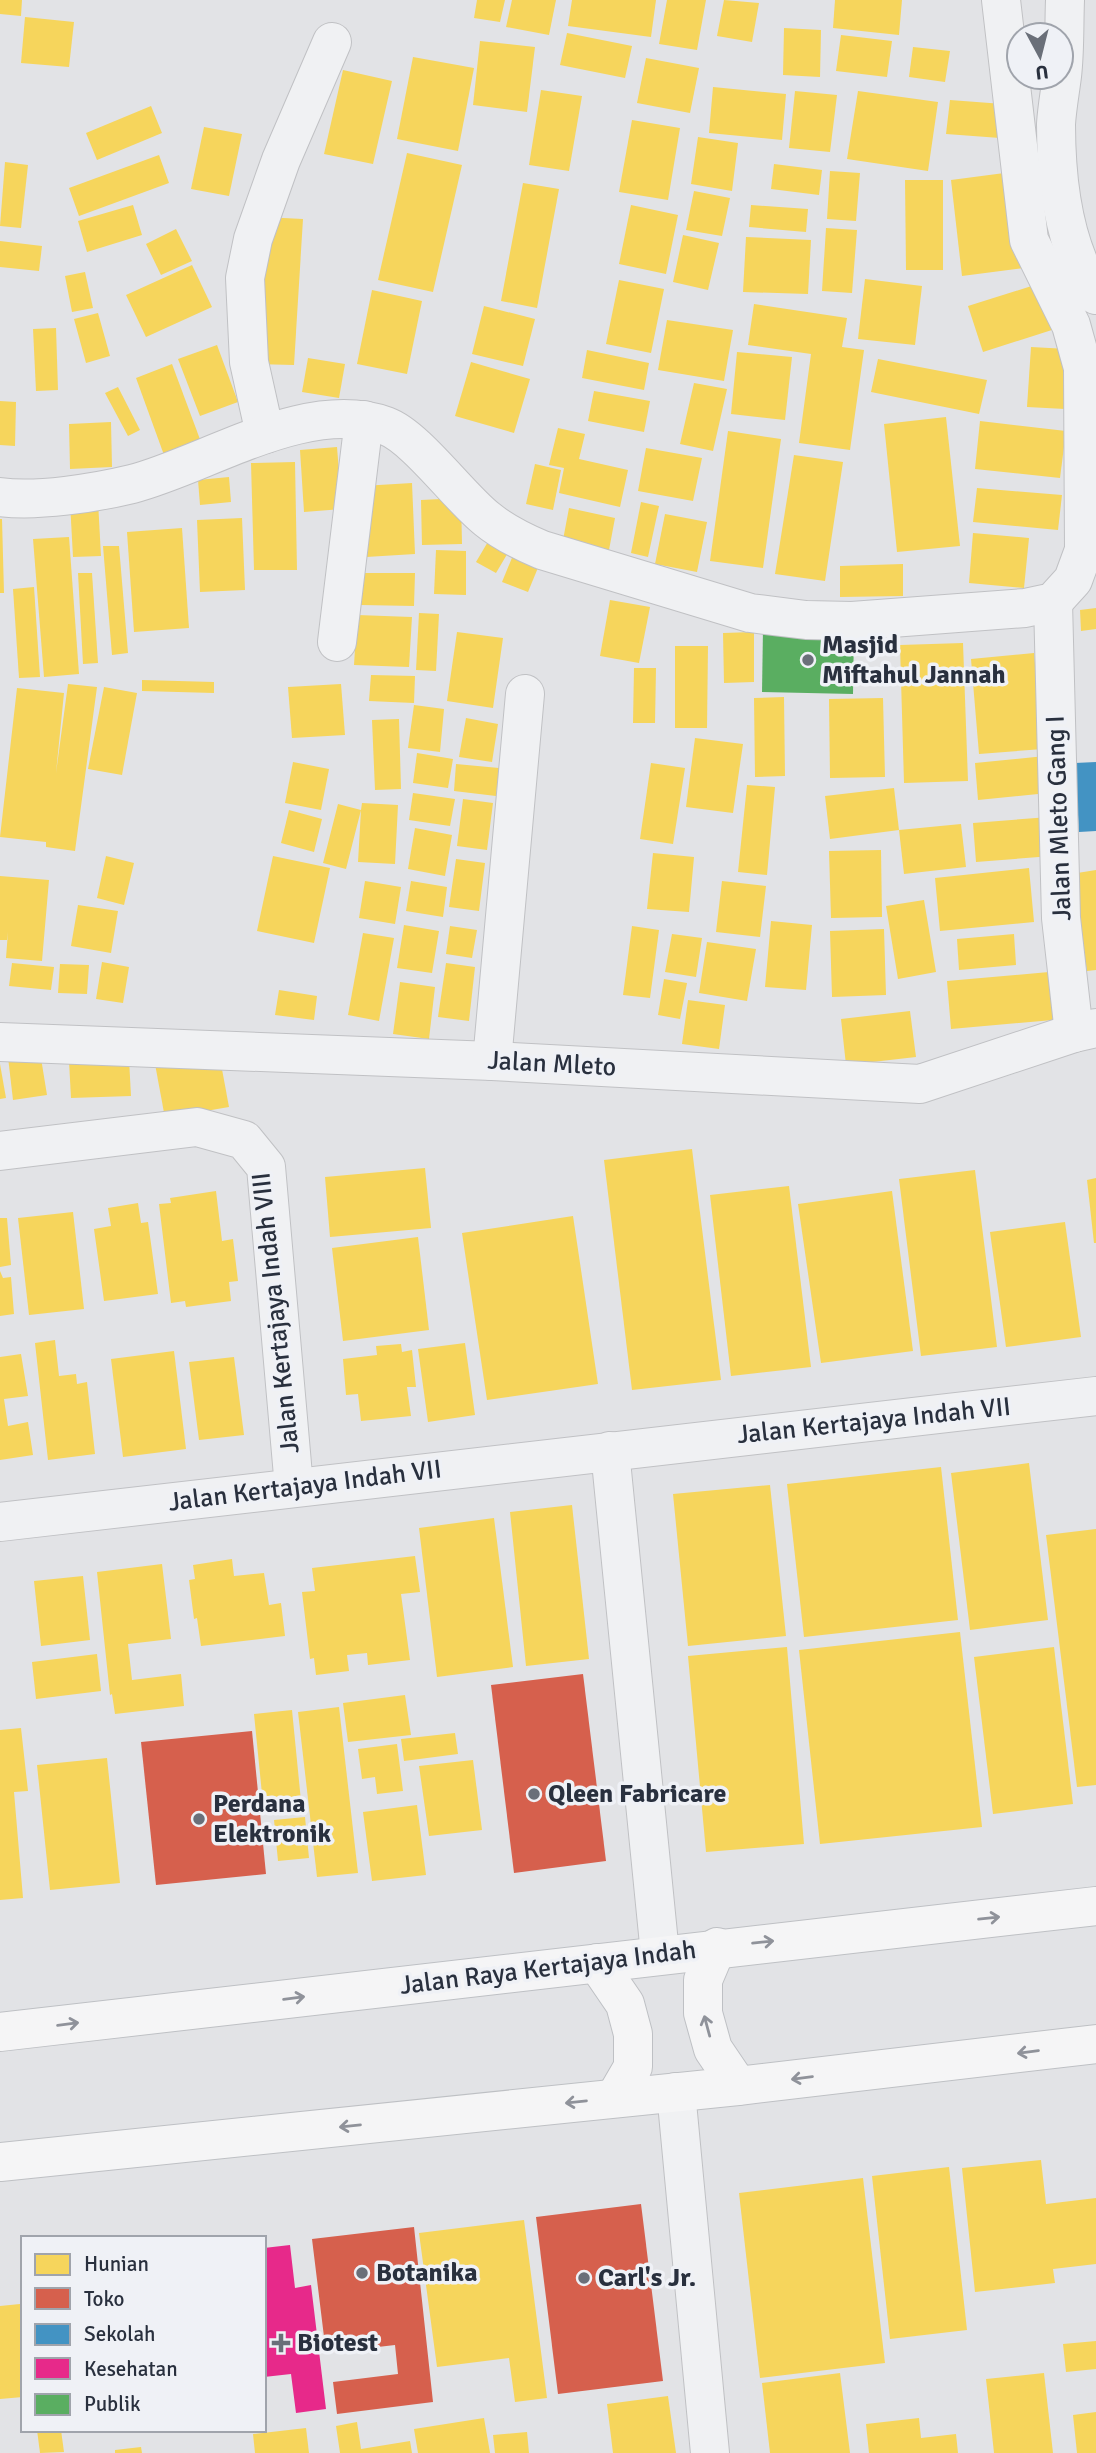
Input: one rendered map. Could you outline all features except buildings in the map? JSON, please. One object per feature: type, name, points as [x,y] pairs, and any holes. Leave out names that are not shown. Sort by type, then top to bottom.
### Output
[{"type":"main road","name":"Jalan Raya Kertajaya Indah","points":[[0,2032],[717,1947],[1096,1906]]},
{"type":"main road","points":[[717,1947],[704,1980],[704,2013],[713,2049],[738,2086]]},
{"type":"main road","points":[[597,1963],[625,2004],[632,2034],[632,2067],[615,2098]]},
{"type":"main road","points":[[0,2162],[738,2086],[1096,2044]]},
{"type":"street","points":[[0,497],[75,494],[133,484],[265,434],[326,420],[364,421],[388,426],[406,439],[487,519],[517,540],[750,613],[806,620],[852,621],[1025,608],[1053,602],[1073,580],[1090,549],[1083,368],[1071,325],[1030,240],[1001,0]]},
{"type":"street","points":[[1065,0],[1079,73],[1056,121],[1058,168],[1066,220],[1082,275],[1096,295]]},
{"type":"street","points":[[265,434],[249,362],[245,278],[253,239],[281,160],[332,42]]},
{"type":"street","points":[[337,642],[364,421]]},
{"type":"street","name":"Jalan Mleto Gang I","points":[[1053,602],[1061,918],[1085,1031]]},
{"type":"street","points":[[492,1061],[526,694]]},
{"type":"street","name":"Jalan Mleto","points":[[0,1042],[492,1061],[920,1084],[1085,1031]]},
{"type":"street","name":"Jalan Kertajaya Indah VIII","points":[[0,1151],[197,1128],[244,1140],[265,1167],[294,1487]]},
{"type":"street","name":"Jalan Kertajaya Indah VII","points":[[0,1522],[1096,1396]]},
{"type":"street","points":[[610,1451],[660,1954]]},
{"type":"street","points":[[676,2092],[710,2453]]},
{"type":"place","name":"Masjid Miftahul Jannah","points":[[808,660]]},
{"type":"place","name":"Qleen Fabricare","points":[[534,1794]]},
{"type":"place","name":"Perdana Elektronik","points":[[199,1819]]},
{"type":"place","name":"Botanika","points":[[362,2273]]},
{"type":"place","name":"Carl's Jr.","points":[[584,2278]]},
{"type":"place","name":"Biotest","points":[[281,2343]]}]
